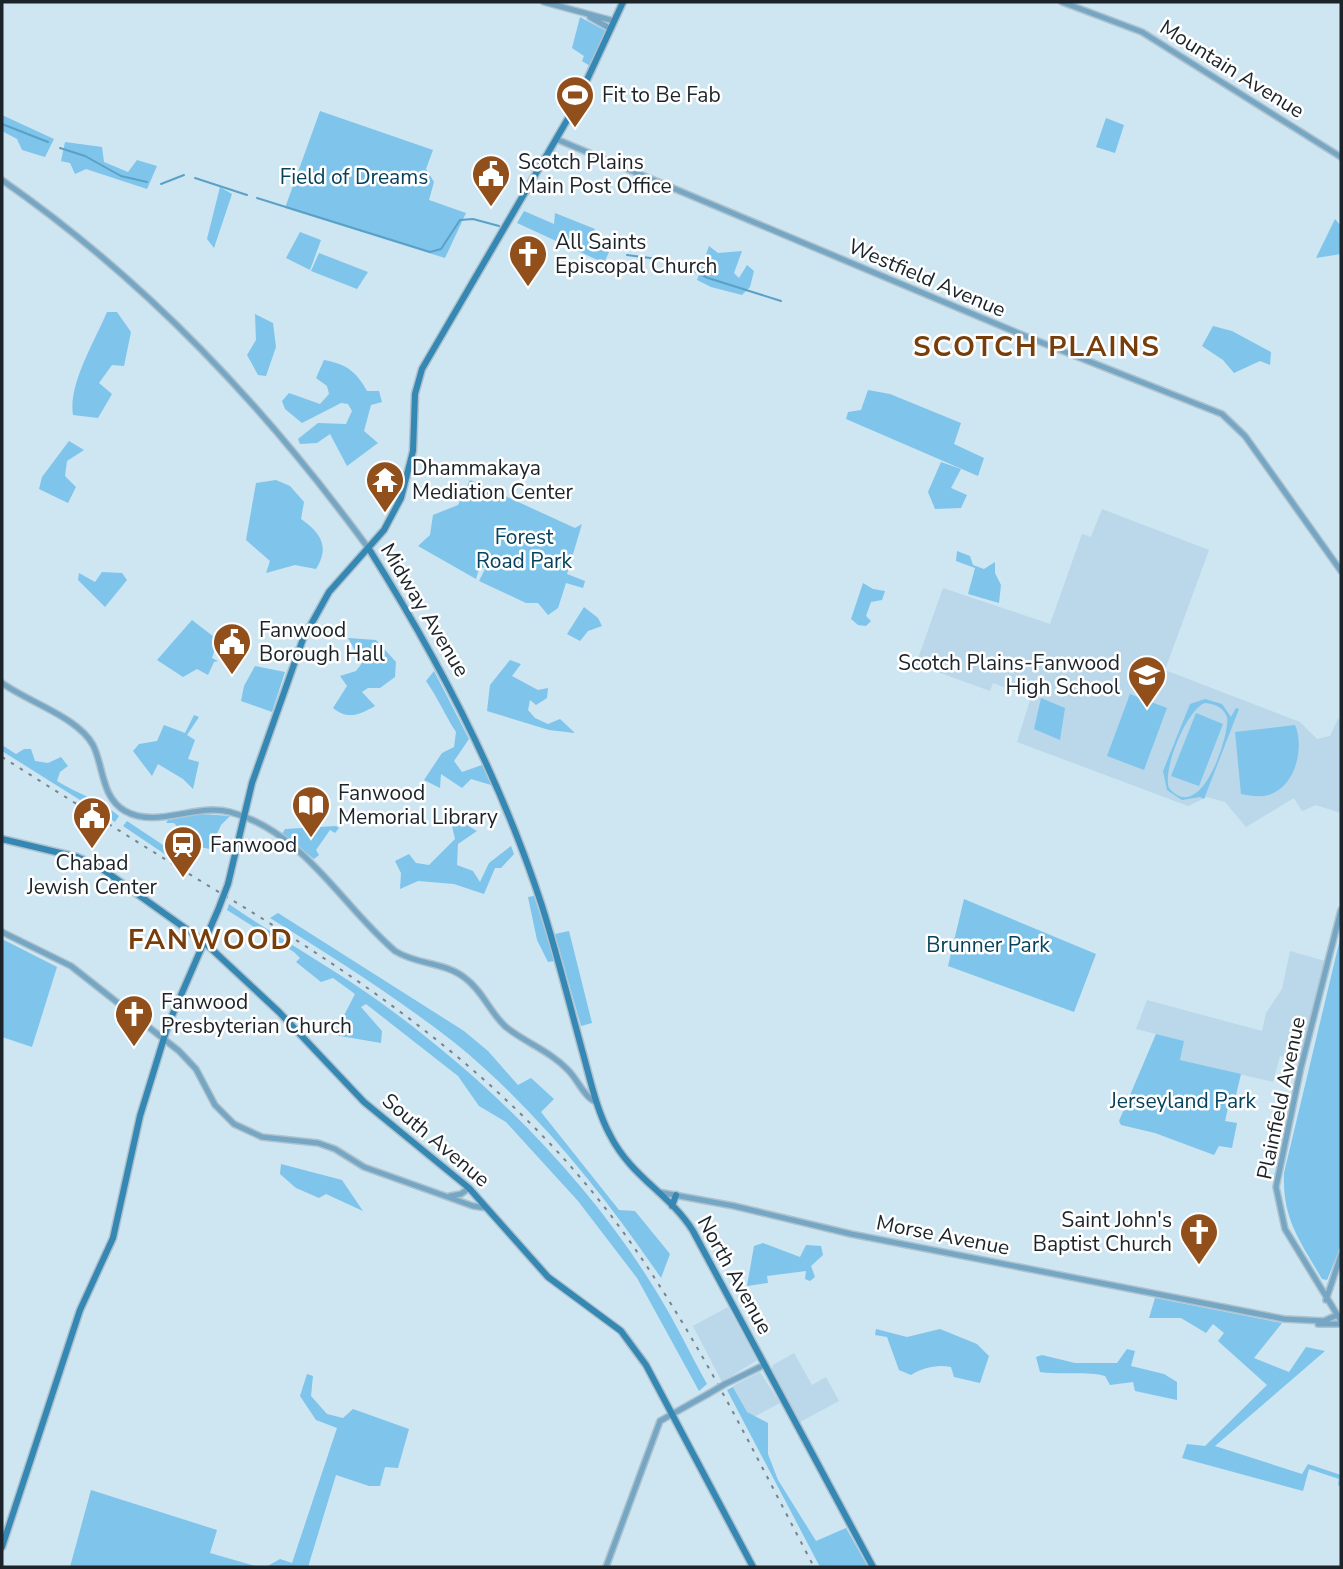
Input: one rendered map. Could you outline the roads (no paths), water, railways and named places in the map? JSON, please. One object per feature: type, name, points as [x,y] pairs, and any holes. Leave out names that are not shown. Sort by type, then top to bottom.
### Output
[{"type":"main road","points":[[2,1546],[80,1310],[116,1230],[140,1115],[164,1039],[228,884],[244,816],[303,639],[335,584],[369,549],[392,517],[403,490],[413,451],[418,378],[556,139],[623,2]]},
{"type":"main road","name":"Midway Avenue","points":[[369,549],[439,665],[509,816],[554,946],[596,1102]]},
{"type":"main road","name":"South Avenue","points":[[2,839],[74,856],[98,866],[203,941],[274,1006],[364,1102],[469,1188],[548,1277],[606,1318],[630,1341],[672,1413],[753,1567]]},
{"type":"main road","name":"North Avenue","points":[[596,1102],[617,1150],[672,1206],[692,1231],[873,1567]]},
{"type":"main road","points":[[672,1206],[676,1195]]},
{"type":"street","points":[[544,2],[614,21]]},
{"type":"street","name":"Mountain Avenue","points":[[1062,2],[1142,32],[1341,157]]},
{"type":"street","points":[[587,15],[611,29]]},
{"type":"street","name":"Westfield Avenue","points":[[556,139],[1026,337],[1216,410],[1240,429],[1341,571]]},
{"type":"street","name":"Midway Avenue","points":[[2,180],[98,253],[198,344],[271,423],[369,549]]},
{"type":"street","name":"North Avenue","points":[[2,682],[21,697],[63,717],[86,736],[93,745],[108,792],[126,811],[159,817],[211,809],[244,816],[272,831],[315,866],[395,951],[410,959],[451,970],[471,982],[504,1025],[553,1057],[569,1071],[590,1099],[596,1102]]},
{"type":"street","name":"Plainfield Avenue","points":[[1341,910],[1277,1177],[1278,1207],[1285,1229],[1341,1323]]},
{"type":"street","points":[[2,932],[71,966],[164,1039],[196,1069],[215,1105],[233,1124],[262,1137],[326,1146],[364,1167],[487,1208]]},
{"type":"street","points":[[447,1196],[461,1194],[469,1188]]},
{"type":"street","name":"Morse Avenue","points":[[655,1191],[851,1234],[1333,1326],[1341,1323]]},
{"type":"street","points":[[1326,1300],[1341,1255]]},
{"type":"street","name":"Morse Avenue","points":[[1308,1321],[1328,1321],[1337,1315]]},
{"type":"street","points":[[606,1567],[660,1421],[764,1365]]},
{"type":"waterway","points":[[2,124],[48,142]]},
{"type":"waterway","points":[[60,148],[85,156],[121,176],[147,182]]},
{"type":"waterway","points":[[161,184],[184,175]]},
{"type":"waterway","points":[[195,178],[247,195]]},
{"type":"waterway","points":[[257,198],[430,252],[441,249],[460,220],[473,219],[499,226]]},
{"type":"waterway","points":[[627,255],[673,261],[708,278],[781,301]]},
{"type":"railway","points":[[2,757],[333,964],[439,1042],[536,1129],[580,1177],[649,1269],[724,1395],[814,1567]]},
{"type":"place","name":"Fit to Be Fab","points":[[575,129]]},
{"type":"place","name":"Scotch Plains Main Post Office","points":[[491,208]]},
{"type":"place","name":"All Saints Episcopal Church","points":[[528,288]]},
{"type":"place","name":"Dhammakaya Mediation Center","points":[[385,514]]},
{"type":"place","name":"Fanwood Borough Hall","points":[[232,676]]},
{"type":"place","name":"Scotch Plains-Fanwood High School","points":[[1147,709]]},
{"type":"place","name":"Fanwood Memorial Library","points":[[311,839]]},
{"type":"place","name":"Chabad Jewish Center","points":[[92,850]]},
{"type":"place","name":"Fanwood","points":[[183,879]]},
{"type":"place","name":"Fanwood Presbyterian Church","points":[[134,1048]]},
{"type":"place","name":"Saint John's Baptist Church","points":[[1199,1266]]},
{"type":"district","name":"SCOTCH PLAINS","points":[[1037,347]]},
{"type":"district","name":"FANWOOD","points":[[211,940]]},
{"type":"park label","name":"Field of Dreams","points":[[354,177]]},
{"type":"park label","name":"Forest Road Park","points":[[524,549]]},
{"type":"park label","name":"Brunner Park","points":[[988,945]]},
{"type":"park label","name":"Jerseyland Park","points":[[1183,1101]]}]
